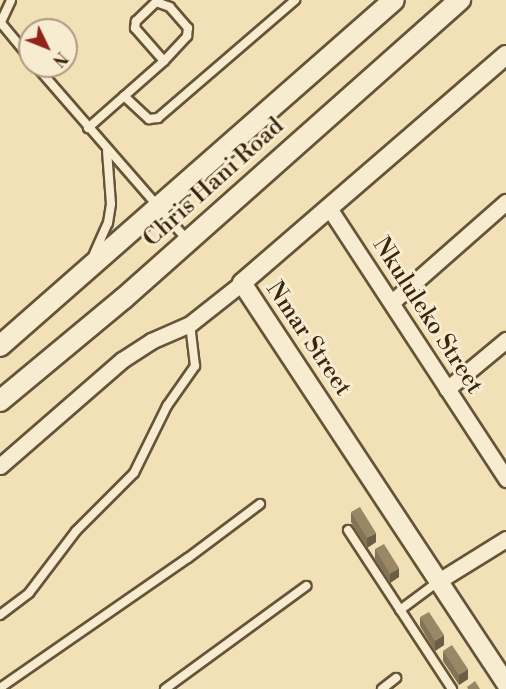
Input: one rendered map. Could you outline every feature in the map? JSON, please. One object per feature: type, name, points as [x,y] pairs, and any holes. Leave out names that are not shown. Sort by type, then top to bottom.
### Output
[{"type":"main road","name":"Chris Hani Road","points":[[0,346],[81,279],[394,0]]},
{"type":"main road","name":"Chris Hani Road","points":[[0,401],[62,352],[460,0]]},
{"type":"street","name":"Nmar Street","points":[[506,54],[242,283],[440,580],[506,684]]},
{"type":"street","points":[[392,302],[506,202]]},
{"type":"street","name":"Nkululeko Street","points":[[329,208],[506,479]]},
{"type":"street","points":[[0,466],[122,360],[151,341],[190,324],[242,283]]},
{"type":"street","points":[[447,389],[506,340]]},
{"type":"street","points":[[440,580],[506,539]]},
{"type":"lane","points":[[11,0],[0,23],[18,44]]},
{"type":"lane","points":[[124,96],[149,119],[158,118],[295,0]]},
{"type":"lane","points":[[88,128],[164,61],[183,43],[188,28],[170,7],[156,2],[136,21],[135,28],[164,61]]},
{"type":"lane","points":[[46,78],[107,151],[187,240]]},
{"type":"lane","points":[[81,279],[108,223],[111,204],[107,151]]},
{"type":"lane","points":[[0,615],[29,593],[76,531],[134,473],[167,406],[195,366],[190,324]]},
{"type":"lane","points":[[0,688],[188,558],[260,504]]},
{"type":"lane","points":[[348,530],[452,689]]},
{"type":"lane","points":[[400,610],[440,580]]},
{"type":"lane","points":[[165,689],[306,586]]},
{"type":"lane","points":[[382,689],[396,678]]},
{"type":"building","points":[[360,507],[376,533],[367,538],[351,512]]},
{"type":"building","points":[[384,544],[399,568],[390,574],[375,549]]},
{"type":"building","points":[[429,612],[444,635],[435,641],[420,617]]},
{"type":"building","points":[[452,645],[468,669],[459,675],[443,651]]},
{"type":"building","points":[[475,681],[480,689],[468,689],[467,687]]}]
